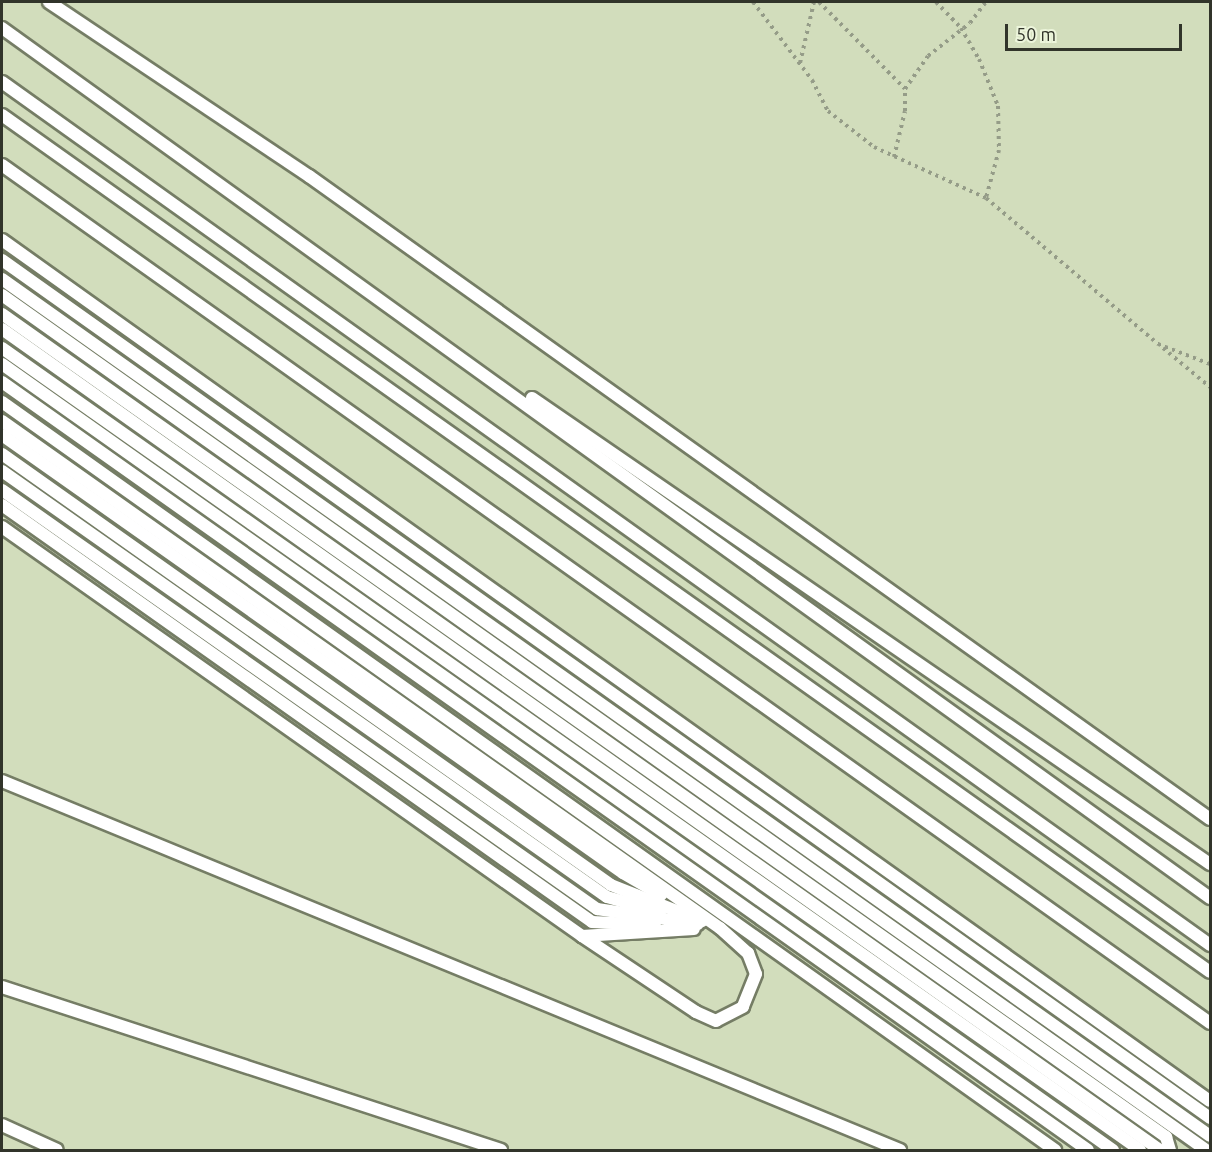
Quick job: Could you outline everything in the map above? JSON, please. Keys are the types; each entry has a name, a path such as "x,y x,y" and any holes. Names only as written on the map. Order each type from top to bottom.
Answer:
{"lane":[{"path":"49,2 309,176 1210,819"},
{"path":"2,28 276,222 1210,898"},
{"path":"2,82 1210,945"},
{"path":"2,114 1210,972"},
{"path":"2,165 1210,1023"},
{"path":"276,222 1210,864"},
{"path":"2,240 1210,1101"},
{"path":"2,260 1210,1118"},
{"path":"2,279 1210,1136"},
{"path":"2,295 1206,1150"},
{"path":"2,314 1166,1137 1170,1150"},
{"path":"2,329 1160,1150"},
{"path":"2,348 1140,1150"},
{"path":"2,364 1113,1150"},
{"path":"2,382 1088,1150"},
{"path":"2,402 1055,1150"},
{"path":"2,421 720,928 748,953 756,974 743,1007 716,1021 696,1012 582,936 2,528"},
{"path":"2,435 623,873 720,928"},
{"path":"2,454 611,885 720,928"},
{"path":"2,471 607,897 720,928"},
{"path":"2,490 597,909 720,928"},
{"path":"2,505 592,922 720,928"},
{"path":"2,782 900,1150"},
{"path":"582,936 720,928"},
{"path":"2,987 501,1150"},
{"path":"2,1125 57,1150"}],"path":[{"path":"753,2 800,63 828,111 874,147 986,198 1210,387"},
{"path":"800,63 814,2"},
{"path":"819,2 905,89"},
{"path":"936,2 961,28 979,59 998,106 999,150 986,198"},
{"path":"894,157 905,111 905,89 928,56 970,23 986,2"},
{"path":"1158,344 1210,364"}],"shaded area":[{"path":"2,2 1210,2 1210,1150 2,1150"}]}
